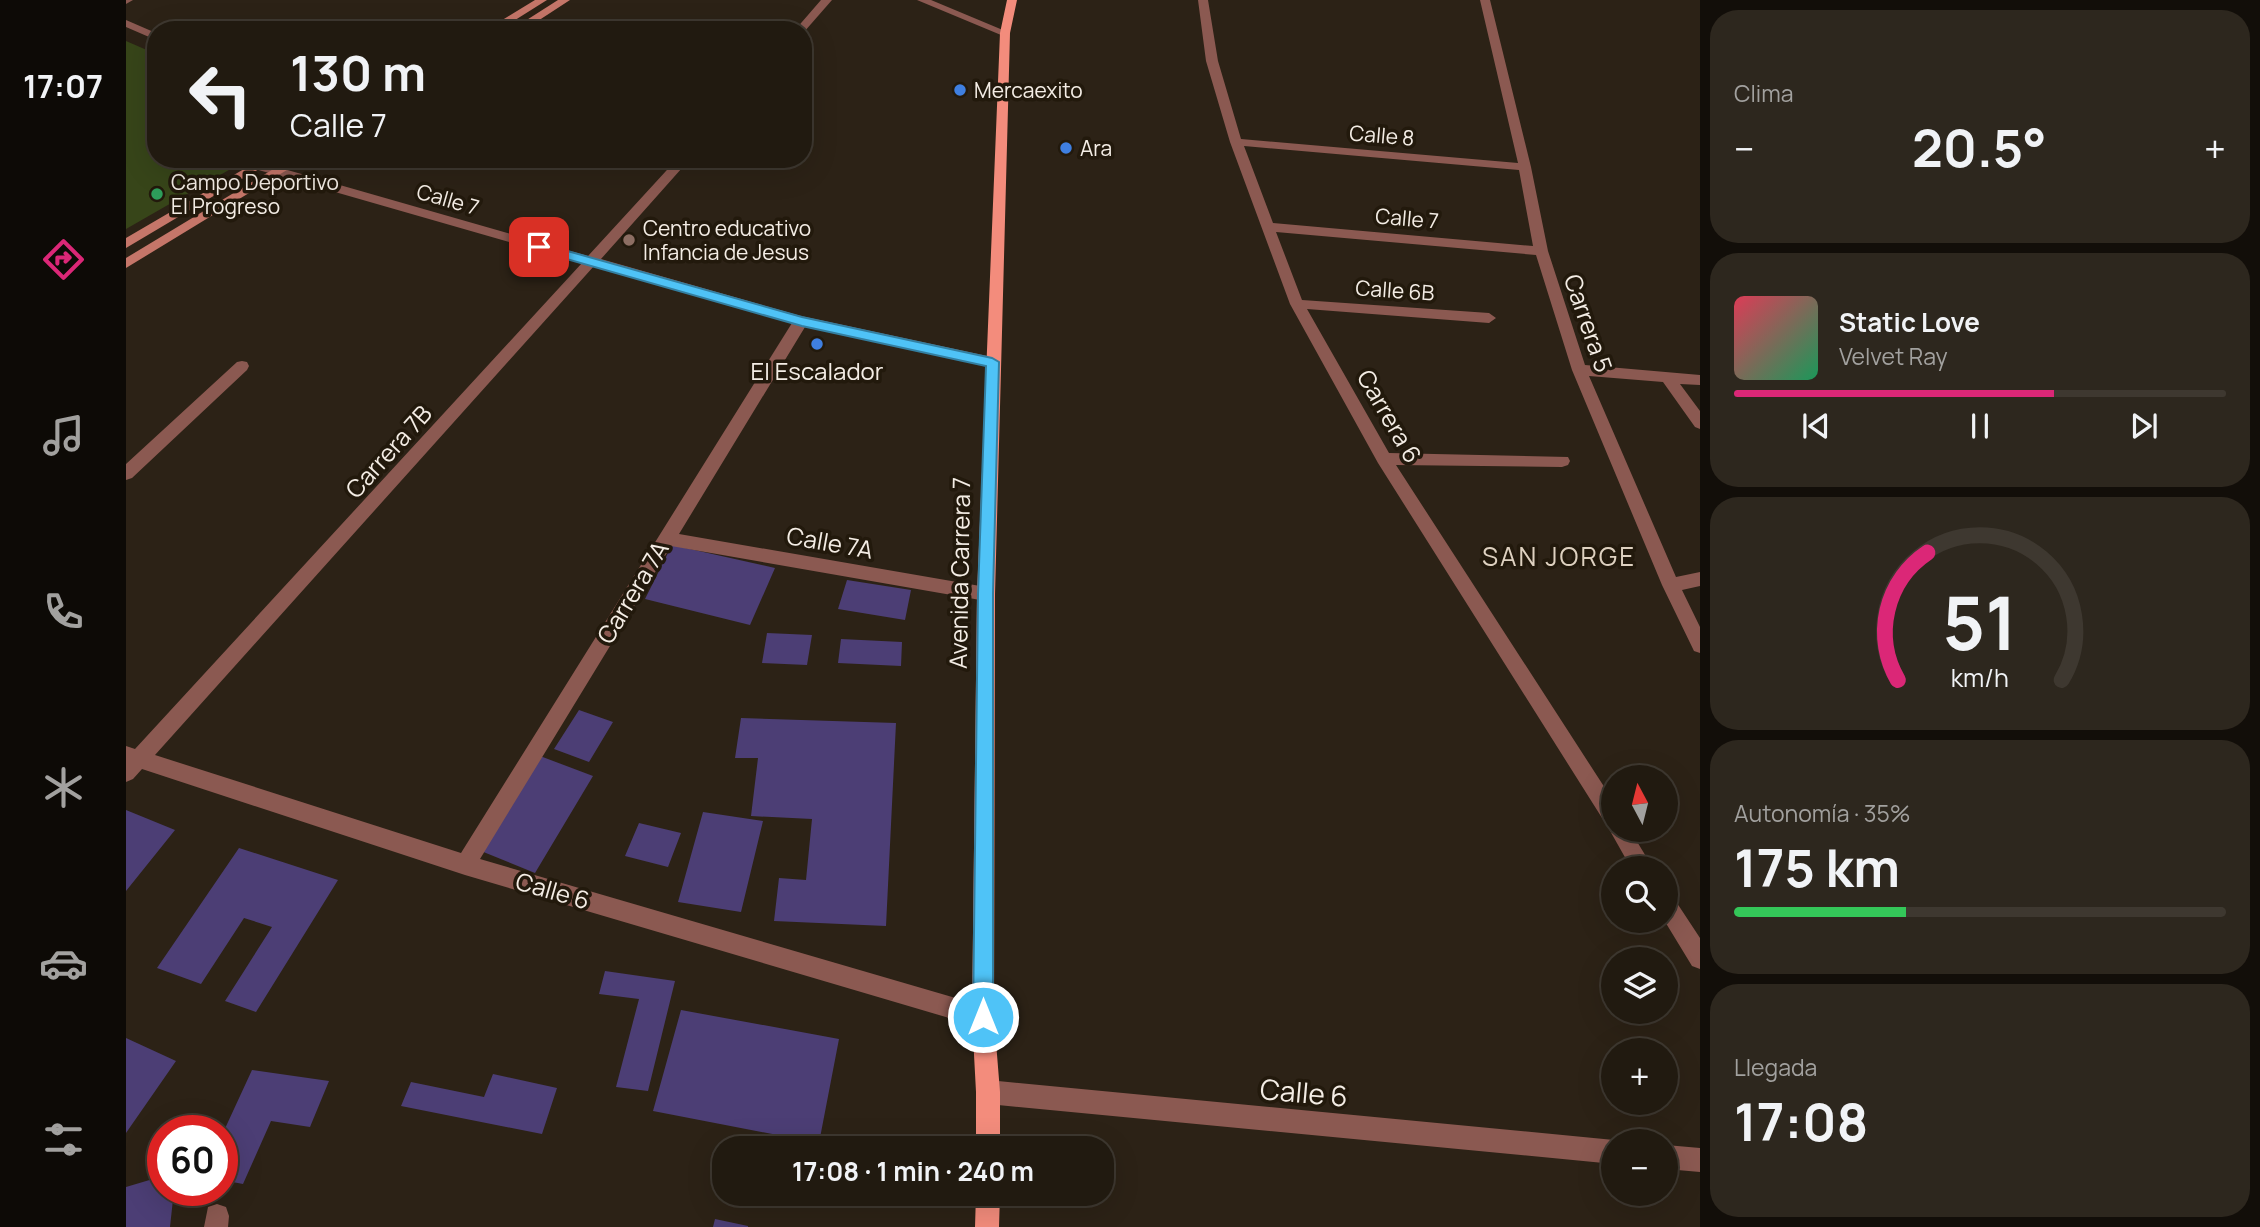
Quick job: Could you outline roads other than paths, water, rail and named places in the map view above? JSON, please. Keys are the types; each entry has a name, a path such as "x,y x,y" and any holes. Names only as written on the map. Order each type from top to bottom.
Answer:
{"main road":[{"name":"Avenida Carrera 7","path":"988,1136 983,1017 986,594 1005,33 1012,0"},
{"path":"988,1206 988,1227"}],"street":[{"path":"506,21 542,0"},
{"path":"531,21 565,0"},
{"path":"808,21 827,0"},
{"path":"922,0 1005,33"},
{"name":"Carrera 6","path":"1203,0 1212,61 1236,142 1297,304 1384,459 1601,801"},
{"name":"Carrera 5","path":"1485,0 1525,167 1541,251 1579,370 1671,585 1700,645"},
{"path":"126,23 147,33"},
{"name":"Calle 8","path":"1236,142 1525,167"},
{"path":"126,244 255,168"},
{"name":"Calle 7","path":"273,168 278,172 802,321 992,362"},
{"path":"126,264 284,168"},
{"name":"Carrera 7B","path":"130,763 676,168"},
{"name":"Calle 7","path":"1269,228 1541,251"},
{"name":"Calle 6B","path":"1297,304 1489,318"},
{"name":"Carrera 7A","path":"466,865 665,538 802,321"},
{"path":"126,474 242,366"},
{"path":"1579,370 1700,380"},
{"path":"1668,378 1700,423"},
{"path":"1384,459 1562,461"},
{"name":"Calle 7A","path":"665,538 986,594"},
{"path":"1671,585 1700,579"},
{"name":"Calle 6","path":"130,763 983,1017"},
{"path":"1678,923 1700,958"},
{"name":"Calle 6","path":"988,1092 1601,1151"},
{"path":"1678,1158 1700,1160"}],"place":[{"name":"Mercaexito","path":"960,90"},
{"name":"Ara","path":"1066,148"},
{"name":"Campo Deportivo El Progreso","path":"157,194"},
{"name":"Centro educativo Infancia de Jesus","path":"629,240"},
{"name":"El Escalador","path":"817,344"}],"district":[{"name":"SAN JORGE","path":"1559,556"}]}
